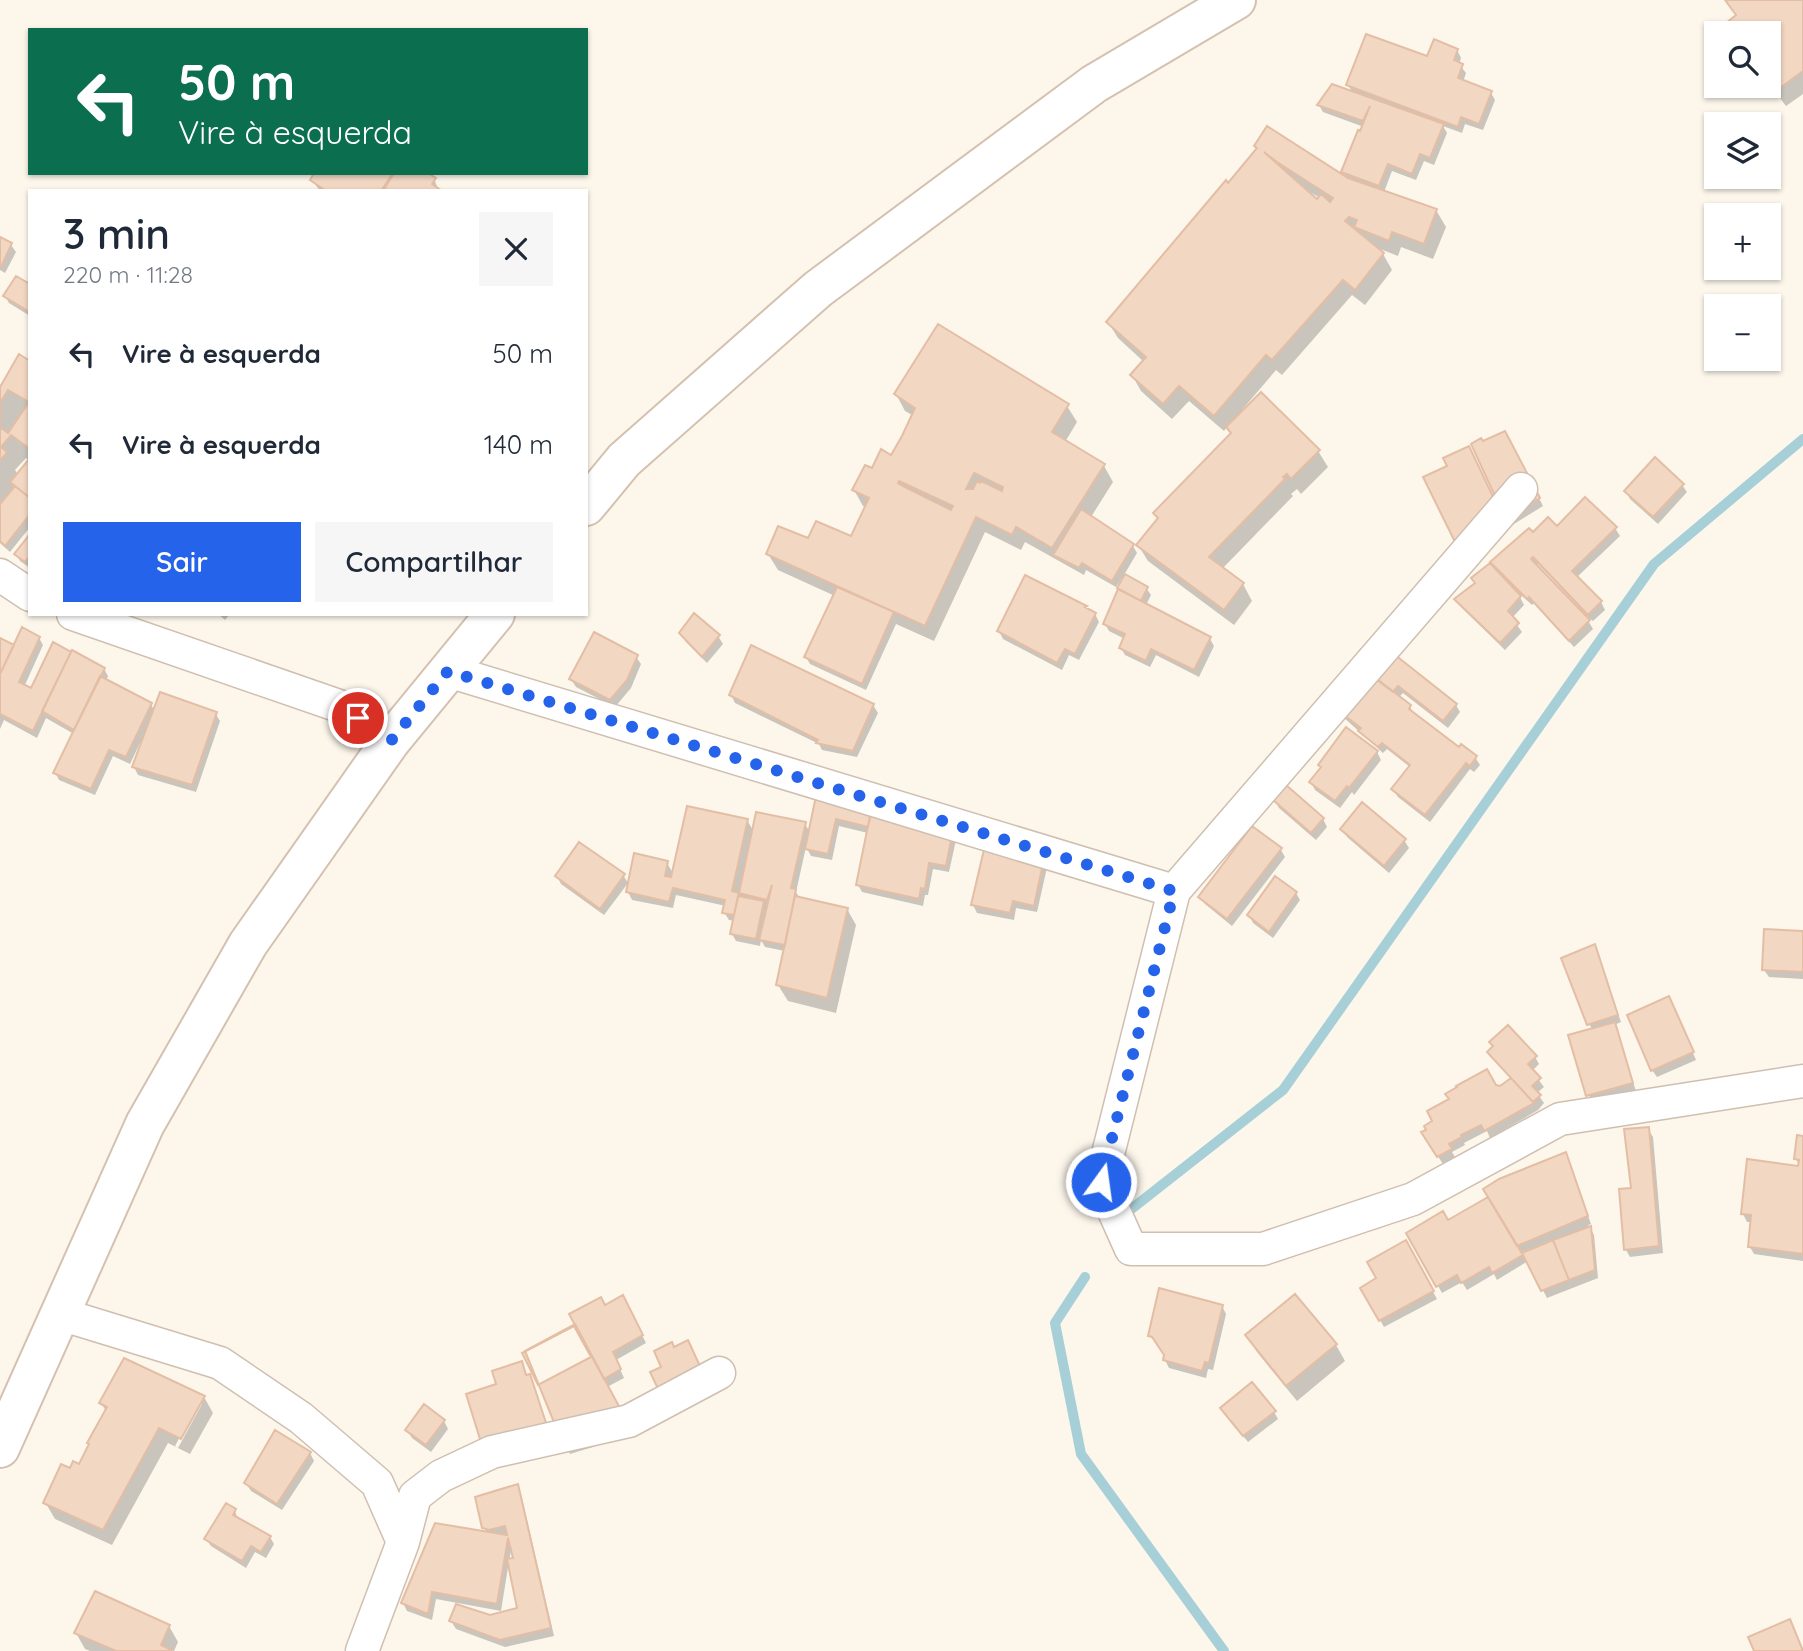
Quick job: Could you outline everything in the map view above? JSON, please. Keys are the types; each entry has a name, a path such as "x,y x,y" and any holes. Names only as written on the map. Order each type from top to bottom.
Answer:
{"main road":[{"path":"588,504 624,460 818,289 1094,84 1236,0"},
{"path":"0,1448 145,1124 248,944 390,742 493,616"}],"street":[{"path":"1521,489 1174,891 1101,1182 1131,1249 1263,1249 1413,1199 1560,1119 1803,1081"},
{"path":"0,575 28,595"},
{"path":"78,616 342,707 390,742"},
{"path":"448,671 1174,891"},
{"path":"60,1314 220,1363 302,1418 377,1483 415,1496"},
{"path":"362,1651 403,1542 415,1496 441,1476 492,1451 629,1421 719,1373"},
{"path":"377,1483 403,1542"}],"building":[{"path":"1725,0 1803,0 1803,71 1781,87 1781,21 1729,21 1736,15"},
{"path":"1366,34 1427,56 1434,39 1458,49 1454,60 1463,64 1458,78 1492,91 1479,124 1461,117 1458,127 1346,85"},
{"path":"1332,84 1444,124 1430,158 1420,154 1412,174 1388,164 1379,186 1341,172 1370,106 1363,121 1317,105"},
{"path":"1267,126 1348,178 1437,209 1424,244 1392,232 1389,241 1354,227 1357,220 1349,217 1345,221 1384,253 1355,290 1343,280 1272,360 1266,355 1214,416 1179,386 1163,404 1130,375 1146,357 1106,322 1226,180 1228,183 1257,148 1254,146","holes":["1264,152 1333,198 1330,202 1321,194 1317,199"]},
{"path":"313,175 392,175 382,189 323,189 310,180"},
{"path":"393,175 431,175 436,178 432,184 439,189 384,189"},
{"path":"0,237 12,243 1,267 0,266"},
{"path":"16,276 28,283 28,311 3,296"},
{"path":"938,324 1069,404 1052,432 1105,464 1052,548 1016,527 1012,535 976,517 925,626 766,554 778,526 808,538 816,521 851,536 869,498 852,490 865,465 872,468 881,449 891,455 915,408 894,394","holes":["974,473 1003,487 1002,491 981,481 977,481 973,489 966,489","899,481 953,506 951,510 903,486"]},
{"path":"19,354 28,360 28,448 11,435 1,447 7,452 0,461 0,387"},
{"path":"8,390 28,401 8,433 0,427 0,403"},
{"path":"1261,392 1320,450 1291,479 1287,474 1283,477 1285,479 1209,557 1244,583 1224,610 1136,545 1158,518 1153,513 1231,433 1226,427"},
{"path":"1505,431 1540,498 1458,548 1423,477 1447,466 1443,458 1469,446 1494,499 1496,498 1471,444"},
{"path":"1655,457 1684,484 1653,517 1624,491"},
{"path":"28,460 28,496 10,482"},
{"path":"15,486 28,496 28,517 5,546 0,541 0,504"},
{"path":"1585,497 1617,527 1572,571 1602,601 1588,615 1533,557 1531,559 1590,620 1569,641 1529,597 1527,599 1490,562 1529,528 1533,532 1548,517 1557,526"},
{"path":"1081,509 1134,544 1112,581 1082,563 1079,568 1053,555"},
{"path":"28,536 28,558 25,562 14,554"},
{"path":"1490,563 1521,596 1508,611 1519,623 1500,643 1454,599 1475,583 1471,578"},
{"path":"1125,574 1148,587 1141,601 1117,588"},
{"path":"1025,575 1096,613 1075,654 1065,649 1057,663 997,631"},
{"path":"837,587 894,612 862,684 804,657"},
{"path":"1118,589 1211,637 1194,670 1151,649 1146,661 1119,648 1125,634 1103,624"},
{"path":"694,613 720,635 702,657 679,633"},
{"path":"22,627 40,637 19,682 31,688 53,642 71,652 33,731 0,714 0,674"},
{"path":"594,632 638,655 627,680 610,700 569,679"},
{"path":"0,638 14,645 0,674"},
{"path":"751,645 874,704 853,751 816,743 818,740 729,695"},
{"path":"1385,647 1457,704 1443,721 1398,686 1393,692 1365,671"},
{"path":"72,650 105,668 74,730 42,711"},
{"path":"1365,670 1411,705 1409,709 1459,747 1461,744 1477,756 1470,766 1466,763 1425,815 1391,789 1410,765 1382,743 1378,747 1358,731 1361,728 1335,708"},
{"path":"100,676 152,703 126,757 109,750 91,789 53,773"},
{"path":"160,692 217,712 192,785 132,767"},
{"path":"1346,727 1378,751 1349,788 1347,786 1335,801 1309,782"},
{"path":"1286,785 1324,818 1311,833 1273,800"},
{"path":"817,791 873,803 868,827 836,819 828,854 805,849"},
{"path":"1362,802 1406,839 1384,866 1340,829"},
{"path":"687,806 748,819 732,891 739,893 734,915 722,913 725,900 673,888 669,902 626,892 634,853 668,861 665,876 671,877"},
{"path":"871,811 953,830 946,866 929,863 925,889 921,888 919,899 856,885"},
{"path":"756,812 806,822 791,888 796,889 785,945 759,940 772,885 767,900 739,893"},
{"path":"1252,826 1282,848 1227,919 1198,897"},
{"path":"986,841 1045,854 1034,906 1013,901 1010,913 971,905"},
{"path":"579,842 625,874 600,909 555,876"},
{"path":"1275,876 1297,892 1269,932 1247,915"},
{"path":"738,896 764,901 756,939 730,934"},
{"path":"795,896 848,908 827,998 776,985"},
{"path":"1764,929 1803,931 1803,972 1762,970"},
{"path":"1595,944 1618,1015 1587,1025 1561,958"},
{"path":"1669,996 1694,1052 1651,1071 1627,1015"},
{"path":"1615,1022 1633,1083 1586,1096 1568,1035"},
{"path":"1508,1025 1537,1056 1528,1064 1541,1078 1532,1086 1541,1095 1533,1102 1487,1052 1493,1046 1489,1042"},
{"path":"1487,1069 1496,1085 1500,1086 1511,1078 1534,1103 1484,1131 1481,1125 1461,1135 1462,1137 1449,1144 1452,1149 1437,1157 1421,1132 1426,1130 1424,1126 1432,1121 1427,1111 1449,1099 1445,1094 1456,1086"},
{"path":"1649,1127 1659,1246 1624,1250 1619,1189 1631,1188 1624,1129"},
{"path":"1797,1135 1803,1136 1803,1254 1748,1247 1751,1215 1741,1214 1747,1159 1798,1166 1799,1160 1794,1159"},
{"path":"1566,1152 1588,1216 1517,1246 1483,1189 1499,1179"},
{"path":"1488,1197 1523,1255 1492,1273 1489,1267 1461,1283 1457,1275 1436,1287 1406,1233 1443,1211 1448,1220"},
{"path":"1591,1226 1595,1270 1569,1280 1553,1240"},
{"path":"1406,1240 1434,1291 1379,1321 1360,1288 1376,1278 1367,1262"},
{"path":"1553,1240 1569,1280 1541,1291 1522,1253"},
{"path":"1159,1288 1223,1305 1209,1363 1205,1362 1202,1371 1163,1360 1164,1355 1152,1337 1148,1336"},
{"path":"1295,1294 1337,1344 1286,1386 1245,1335"},
{"path":"623,1295 643,1335 613,1352 621,1369 604,1379 569,1314 601,1297 605,1305"},
{"path":"575,1324 630,1427 564,1447 525,1351"},
{"path":"574,1326 591,1357 538,1385 522,1353"},
{"path":"688,1340 704,1375 661,1395 650,1372 661,1367 654,1351 672,1342 674,1347"},
{"path":"124,1358 205,1396 181,1439 159,1428 103,1530 43,1503 61,1464 70,1468 73,1461 79,1464 107,1407 99,1403"},
{"path":"522,1361 526,1375 530,1374 549,1432 484,1452 466,1394 496,1384 492,1371"},
{"path":"1252,1382 1276,1411 1243,1436 1220,1408"},
{"path":"424,1404 445,1420 426,1445 405,1430"},
{"path":"275,1430 311,1452 277,1504 244,1483"},
{"path":"518,1484 551,1628 500,1640 449,1621 456,1604 490,1615 517,1608 507,1559 513,1558 508,1538 497,1604 432,1592 428,1614 401,1603 435,1523 507,1535 505,1526 489,1530 482,1528 475,1497"},
{"path":"226,1503 236,1509 233,1515 271,1536 261,1552 251,1546 242,1561 204,1539"},
{"path":"95,1591 170,1625 161,1645 173,1651 116,1651 74,1633"},
{"path":"1790,1619 1803,1651 1754,1651 1748,1637"}],"waterway":[{"path":"1125,1214 1283,1090 1654,564 1803,439"},
{"path":"1085,1277 1055,1323 1081,1454 1224,1651"}],"route":[{"path":"358,718 390,742 448,671 1174,891 1101,1182"}]}
